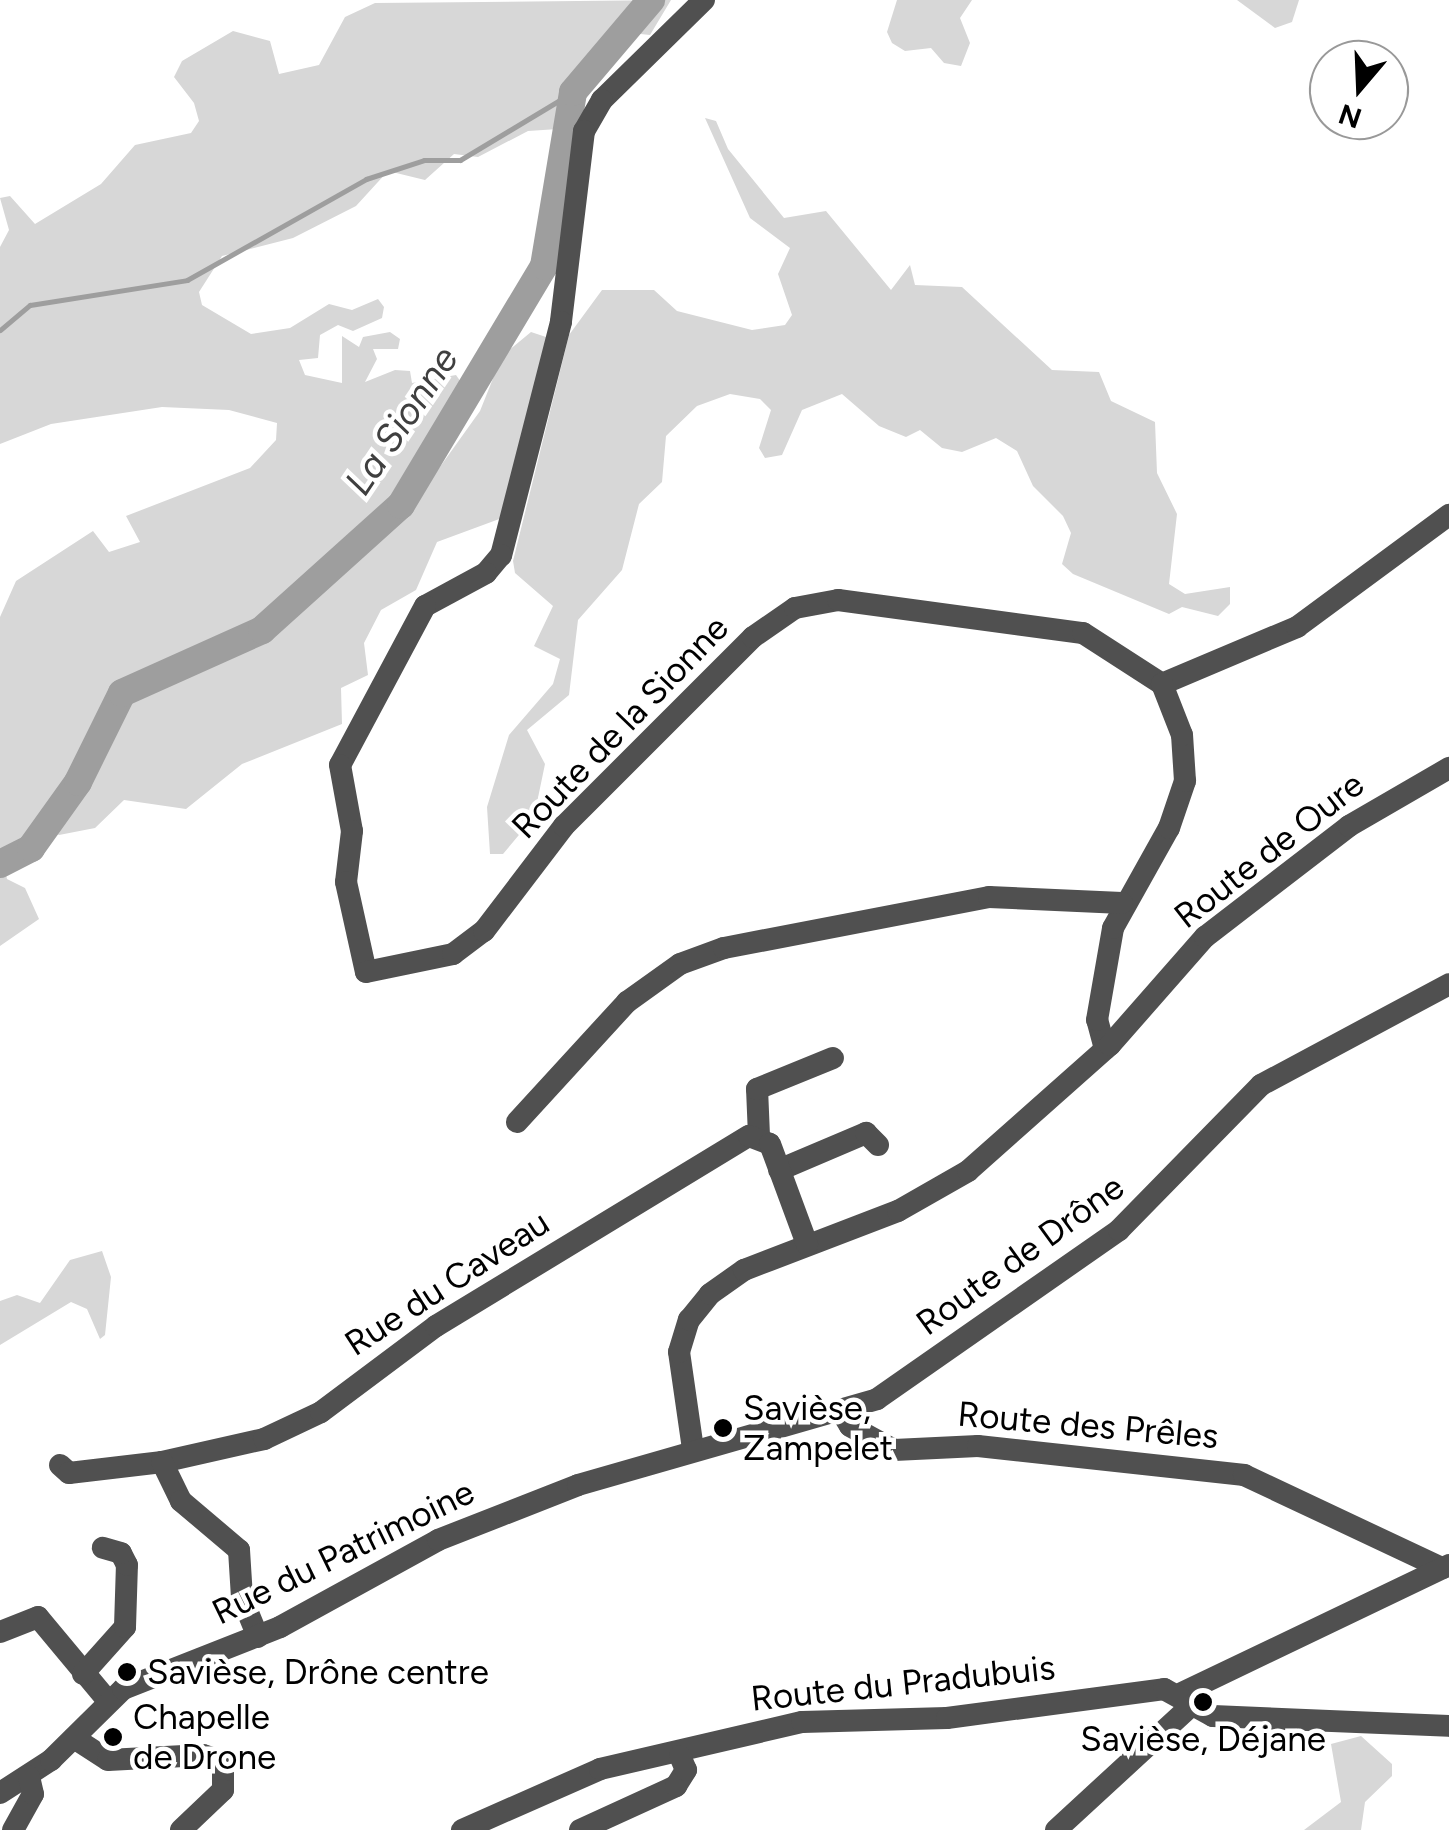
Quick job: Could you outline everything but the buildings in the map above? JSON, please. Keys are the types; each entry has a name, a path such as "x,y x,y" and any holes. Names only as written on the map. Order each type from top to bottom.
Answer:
{"street":[{"name":"Route de la Sionne","path":"704,0 602,100 584,131 562,322 501,555 486,573 425,606 340,766 352,831 346,882 360,919 361,967 376,972 442,958 484,932 564,826 753,637 795,608 838,600 1084,633 1162,684"},
{"path":"1106,1049 1096,1036 1101,980 1122,903 1182,798 1183,742 1162,684 1297,627 1449,514"},
{"name":"Route de Oure","path":"693,1449 679,1352 689,1320 734,1276 891,1214 959,1176 1106,1049 1205,938 1349,826 1449,768"},
{"path":"517,1122 627,1002 680,964 724,948 989,897 1122,903"},
{"name":"Route de Drône","path":"693,1449 841,1411 914,1376 1119,1230 1261,1085 1449,984"},
{"path":"807,1244 779,1170 759,1136 758,1089 833,1058"},
{"path":"779,1170 866,1132 878,1145"},
{"name":"Rue du Caveau","path":"60,1465 69,1473 162,1462 264,1438 322,1412 436,1326 759,1136"},
{"name":"Route des Prêles","path":"841,1411 850,1426 894,1450 978,1446 1244,1475 1445,1566"},
{"name":"Rue du Patrimoine","path":"0,1793 29,1776 74,1738 108,1702 152,1673 258,1638 438,1540 693,1449"},
{"path":"162,1462 177,1496 239,1550 242,1598 258,1638"},
{"path":"83,1674 125,1627 126,1565 121,1552 103,1548"},
{"path":"1056,1830 1187,1699 1445,1566"},
{"path":"0,1632 38,1616 108,1702"},
{"name":"Route du Pradubuis","path":"462,1830 588,1773 680,1756 802,1722 948,1718 1158,1689 1187,1699"},
{"path":"1187,1699 1213,1716 1449,1726"},
{"path":"74,1738 102,1759 203,1755 223,1762 223,1790 181,1830"},
{"path":"580,1830 676,1786 686,1770 680,1756"},
{"path":"13,1830 34,1794 29,1776"}],"shaded area":[{"path":"671,0 650,35 631,33 578,69 558,129 528,131 478,157 454,154 425,180 388,171 356,206 293,238 222,256 199,292 202,305 251,334 290,328 329,304 352,310 378,299 384,307 382,318 353,331 338,325 320,335 318,358 299,360 305,375 342,383 342,336 359,347 363,337 390,332 400,339 398,349 373,349 377,359 365,382 395,370 410,371 412,383 456,375 463,385 459,401 403,491 412,506 480,411 502,356 531,332 549,338 502,518 437,542 416,590 381,610 364,643 368,675 341,688 342,724 242,764 186,809 124,800 95,828 59,835 43,827 39,837 13,845 2,857 7,879 25,888 39,919 0,946 0,617 16,581 93,531 109,552 140,542 126,516 250,468 276,440 277,423 229,410 162,407 51,424 0,444 0,247 9,230 0,198 10,196 35,224 101,184 135,145 191,133 199,121 194,103 174,77 182,61 233,31 270,41 279,74 319,65 345,17 375,3"},
{"path":"897,0 972,0 960,18 970,43 961,66 944,63 931,48 905,51 892,43 887,32"},
{"path":"1237,0 1299,0 1292,22 1275,28"},
{"path":"705,118 716,121 728,149 784,218 826,211 891,290 910,265 915,285 962,287 1052,370 1099,372 1111,401 1155,422 1157,473 1177,514 1169,584 1185,594 1230,587 1230,604 1218,616 1182,607 1169,614 1073,574 1062,564 1071,533 1063,516 1033,486 1017,451 996,438 962,452 942,448 920,430 906,437 879,426 842,394 802,410 782,455 765,458 759,448 771,410 760,399 730,394 697,406 666,436 662,482 639,504 622,570 578,620 569,695 527,730 545,764 534,817 503,854 490,854 487,807 509,735 553,684 560,659 534,646 553,606 515,573 513,561 569,335 602,290 654,290 677,311 752,330 785,325 792,315 778,274 790,248 750,218"},
{"path":"102,1251 111,1277 105,1335 100,1339 87,1309 71,1302 0,1345 0,1301 17,1295 40,1303 70,1260"},
{"path":"1361,1736 1392,1764 1392,1776 1365,1802 1361,1830 1304,1830 1341,1802 1331,1744"}],"waterway":[{"name":"La Sionne","path":"0,864 31,848 78,782 122,693 262,630 401,505 544,266 573,92 651,0"},
{"path":"0,330 30,305 187,280 366,179 424,160 460,160 573,92"}],"place":[{"name":"Savièse, Zampelet","path":"723,1428"},
{"name":"Savièse, Drône centre","path":"127,1672"},
{"name":"Savièse, Déjane","path":"1203,1702"},
{"name":"Chapelle de Drone","path":"113,1737"}]}
